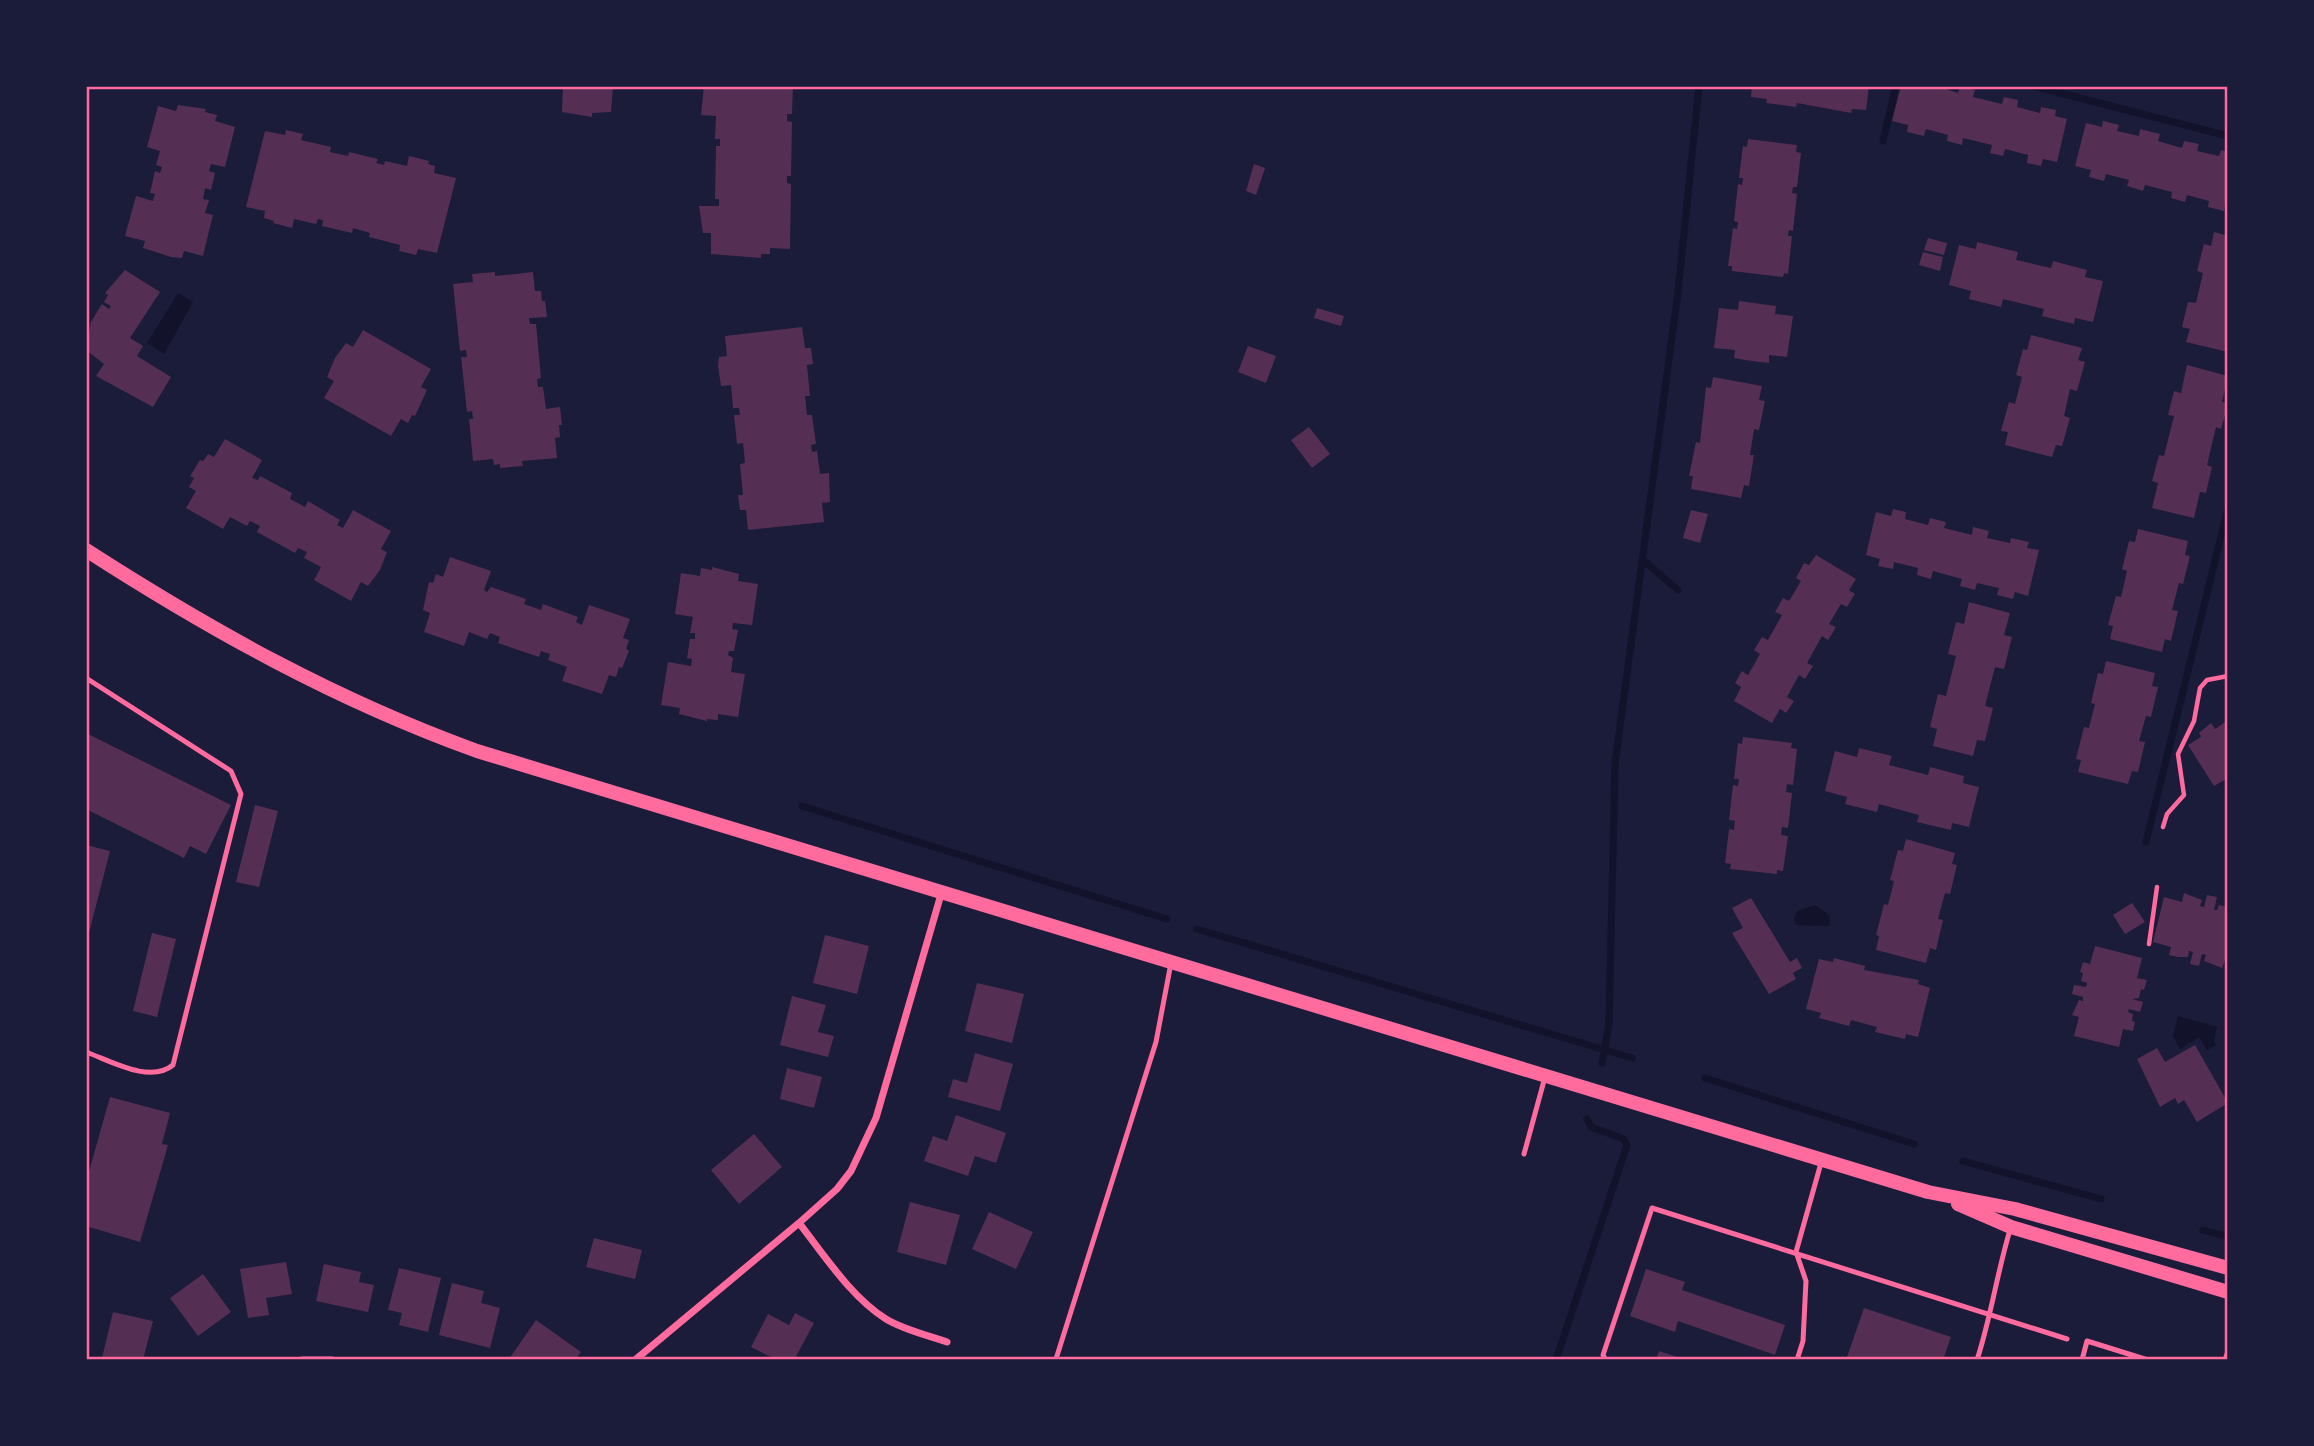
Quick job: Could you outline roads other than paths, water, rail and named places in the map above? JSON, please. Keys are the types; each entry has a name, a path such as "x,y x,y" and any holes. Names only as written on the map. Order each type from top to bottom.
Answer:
{"main road":[{"path":"86,550 282,667 437,737 522,766 942,891 1928,1192 2015,1209 2228,1268"},
{"path":"1928,1192 2011,1227 2228,1292"}],"street":[{"path":"635,1360 837,1189 865,1148 942,891"},
{"path":"799,1223 871,1308 903,1327 947,1342"},
{"path":"302,1360 332,1360"}],"lane":[{"path":"86,678 231,771 241,794 173,1065 167,1070 151,1074 86,1052"},
{"path":"1056,1359 1156,1042 1171,961"},
{"path":"1524,1154 1546,1075"},
{"path":"1797,1360 1802,1341 1806,1281 1796,1252 1822,1160"},
{"path":"1606,1360 1603,1355 1652,1208 2067,1339"},
{"path":"1978,1360 1991,1317 1999,1266 2011,1227"},
{"path":"2082,1360 2087,1341 2148,1360"},
{"path":"2225,1360 2228,1351"}],"waterway":[{"path":"1602,1063 1609,1024 1615,764 1678,292 1699,86"},
{"path":"1883,141 1896,86"},
{"path":"2033,86 2228,136"},
{"path":"2146,842 2228,508"},
{"path":"1643,560 1678,590"},
{"path":"802,806 1167,919"},
{"path":"1197,929 1632,1058"},
{"path":"1705,1078 1914,1144"},
{"path":"1556,1360 1627,1145 1624,1139 1591,1127 1587,1119"},
{"path":"1963,1161 2101,1199"},
{"path":"2203,1230 2228,1237"}]}
